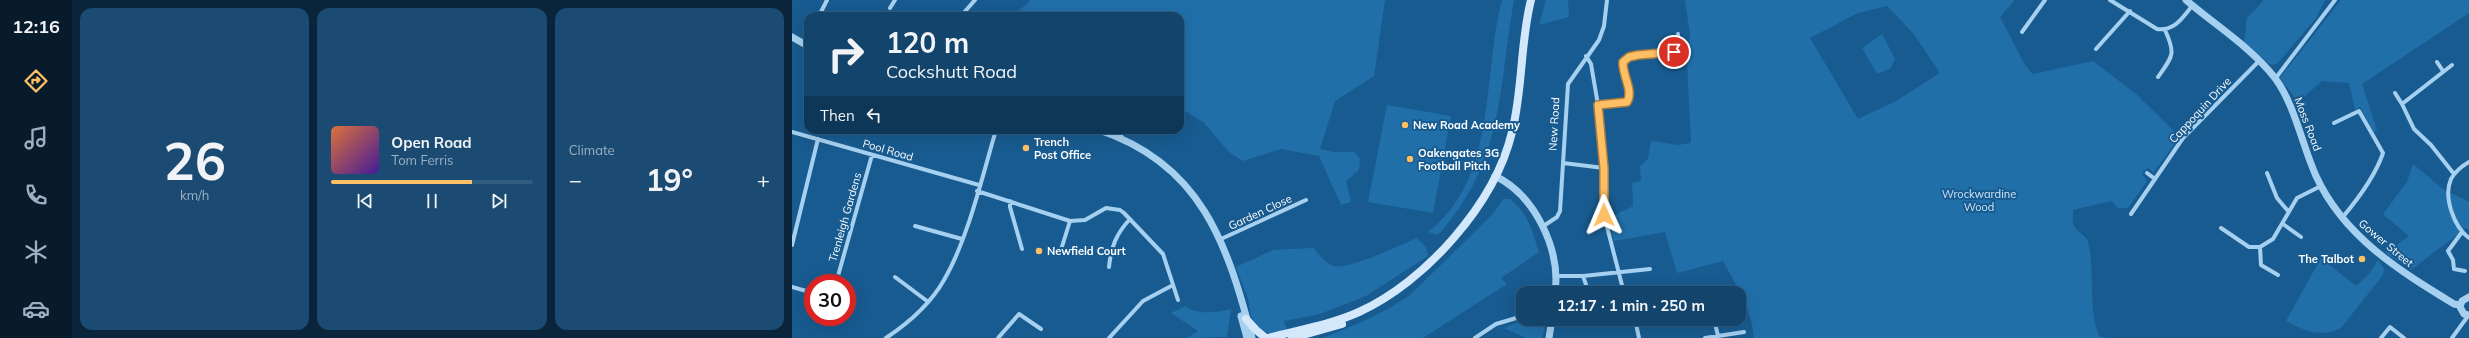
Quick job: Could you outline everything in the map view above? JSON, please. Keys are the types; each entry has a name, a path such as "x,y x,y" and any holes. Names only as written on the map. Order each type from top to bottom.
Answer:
{"main road":[{"path":"1246,319 1256,330 1267,338 1348,317 1374,304 1395,290 1441,251 1461,228 1497,177 1516,118 1531,0"},
{"path":"1292,338 1329,328 1362,316 1386,303 1412,284 1436,263 1463,233 1497,177 1516,140 1536,0"}],"street":[{"path":"821,12 827,0"},
{"path":"890,8 895,0"},
{"path":"965,12 976,0"},
{"name":"New Road","path":"1542,227 1557,217 1560,211 1568,84 1600,37 1607,0"},
{"path":"2022,32 2045,0"},
{"path":"2110,0 2157,29 2165,30 2174,27 2192,6"},
{"name":"Moss Road","path":"2186,0 2259,61 2275,78 2288,102 2298,132 2321,186 2342,218"},
{"path":"2275,78 2335,0"},
{"path":"2096,48 2130,11"},
{"path":"2158,77 2172,57 2173,47 2165,30"},
{"path":"1598,105 1627,102 1630,98 1622,71 1623,62 1629,57 1638,55 1674,52 1678,48 1678,34"},
{"path":"792,37 804,42"},
{"path":"1586,56 1591,64 1598,105 1604,168 1604,215 1622,286"},
{"name":"Cappoquin Drive","path":"2131,214 2183,138 2259,61"},
{"path":"2437,62 2443,71"},
{"path":"2402,104 2452,65"},
{"path":"2395,93 2414,129 2431,145 2454,174"},
{"path":"2334,124 2359,112 2383,153 2356,201 2342,218"},
{"name":"Pool Road","path":"792,132 979,185"},
{"path":"886,338 904,327 943,282 962,239 995,134"},
{"path":"1111,134 1120,137 1169,169 1191,191 1203,207 1221,240 1252,338"},
{"path":"792,246 818,139"},
{"name":"Trenleigh Gardens","path":"839,274 872,155"},
{"path":"1563,162 1604,168"},
{"path":"2469,162 2454,174 2449,186 2449,196 2455,219 2462,232 2469,238"},
{"path":"2147,173 2155,179"},
{"path":"2267,173 2277,198 2288,211"},
{"path":"1497,177 1520,194 1542,227 1548,240 1556,276 1555,286"},
{"path":"2221,228 2249,247 2260,247 2273,238 2283,224 2288,211 2297,198 2321,186"},
{"path":"977,191 1070,221 1085,220 1106,208 1120,210 1163,254 1178,300"},
{"name":"Garden Close","path":"1221,240 1306,200"},
{"path":"1010,202 1010,208 1022,249"},
{"name":"Gower Street","path":"2342,218 2354,233 2396,268 2454,304 2460,304"},
{"path":"1109,267 1116,236 1130,219"},
{"path":"1060,253 1070,221"},
{"path":"2283,224 2302,237"},
{"path":"915,226 962,239"},
{"path":"2462,232 2448,251 2453,260 2454,269 2465,271"},
{"path":"2260,247 2261,265 2278,276"},
{"path":"1556,276 1583,276 1650,269"},
{"path":"1232,273 1231,278 1247,338"},
{"path":"1583,276 1587,286"},
{"path":"895,277 927,301"},
{"path":"1108,338 1143,301 1154,293 1173,285"},
{"path":"792,286 804,290"},
{"path":"2452,338 2468,316 2461,311 2460,304 2464,298 2469,297"},
{"path":"998,338 1019,314 1042,330"},
{"path":"1475,338 1496,324 1516,317"},
{"path":"1549,338 1551,326"},
{"path":"1637,326 1640,338"},
{"path":"1716,326 1718,336"},
{"path":"2381,338 2390,327 2404,338"},
{"path":"1705,338 1744,332"}],"green space":[{"path":"1031,0 1385,0 1374,76 1335,101 1320,149 1334,152 1354,152 1360,159 1359,170 1346,181 1351,202 1341,205 1319,156 1281,149 1243,161 1230,153 1203,122 1184,110 1184,12 1018,12"},
{"path":"1502,0 1514,0 1495,124 1487,153 1475,180 1460,208 1438,235 1428,232 1450,210 1466,184 1477,155 1484,124 1496,30"},
{"path":"1546,0 1568,0 1569,17 1539,25"},
{"name":"Wrockwardine Wood","path":"1685,0 2015,0 2000,17 2025,65 2033,74 2093,61 2136,94 2180,137 2153,173 2148,167 2142,174 2147,181 2128,208 2118,208 2111,201 2073,210 2074,226 2088,242 2095,324 2099,336 2106,338 1754,338 1753,328 1746,306 1746,286 1736,286 1723,261 1677,273 1665,232 1614,241 1609,218 1633,206 1632,183 1641,181 1640,166 1648,159 1651,141 1678,145 1691,143 1687,61 1690,35","holes":["1887,6 1913,33 1940,73 1896,101 1858,119 1810,38 1858,13"]},
{"path":"2264,0 2325,0 2316,18 2277,64 2271,65 2244,43 2247,18"},
{"path":"2341,0 2469,0 2469,13 2362,84 2377,130 2374,132 2360,107 2355,110 2349,83 2322,81 2298,102 2280,78"},
{"path":"1882,34 1895,59 1891,68 1877,74 1862,48"},
{"name":"Oakengates 3G Football Pitch","path":"1387,105 1451,116 1433,213 1368,202"},
{"path":"2413,164 2443,189 2469,202 2469,230 2466,228 2411,270 2385,253 2409,236 2383,214 2407,182"},
{"path":"1503,199 1510,199 1521,210 1529,223 1539,252 1501,278 1507,284 1423,338 1322,338 1378,314 1410,295 1493,214"},
{"path":"1417,238 1426,247 1428,256 1366,296 1320,314 1284,321 1287,330 1270,333 1259,329 1251,316 1248,298 1236,267 1273,250 1313,248 1328,263 1334,266 1341,266 1362,261"},
{"path":"2321,258 2356,286 2369,274 2378,260 2384,269 2383,275 2341,328 2327,333 2306,330 2286,321"},
{"path":"1185,306 1201,312 1231,309 1227,337 1187,338 1198,331 1171,313"},
{"path":"1516,323 1516,326 1536,326 1545,328 1542,338 1526,338 1504,328"}],"place":[{"name":"New Road Academy","path":"1405,125"},
{"name":"Trench Post Office","path":"1026,148"},
{"name":"Oakengates 3G Football Pitch","path":"1410,159"},
{"name":"Newfield Court","path":"1039,251"},
{"name":"The Talbot","path":"2362,259"}],"route":[{"path":"1604,215 1604,168 1598,105 1627,102 1630,98 1622,71 1623,62 1629,57 1638,55 1669,54 1674,52"}]}
